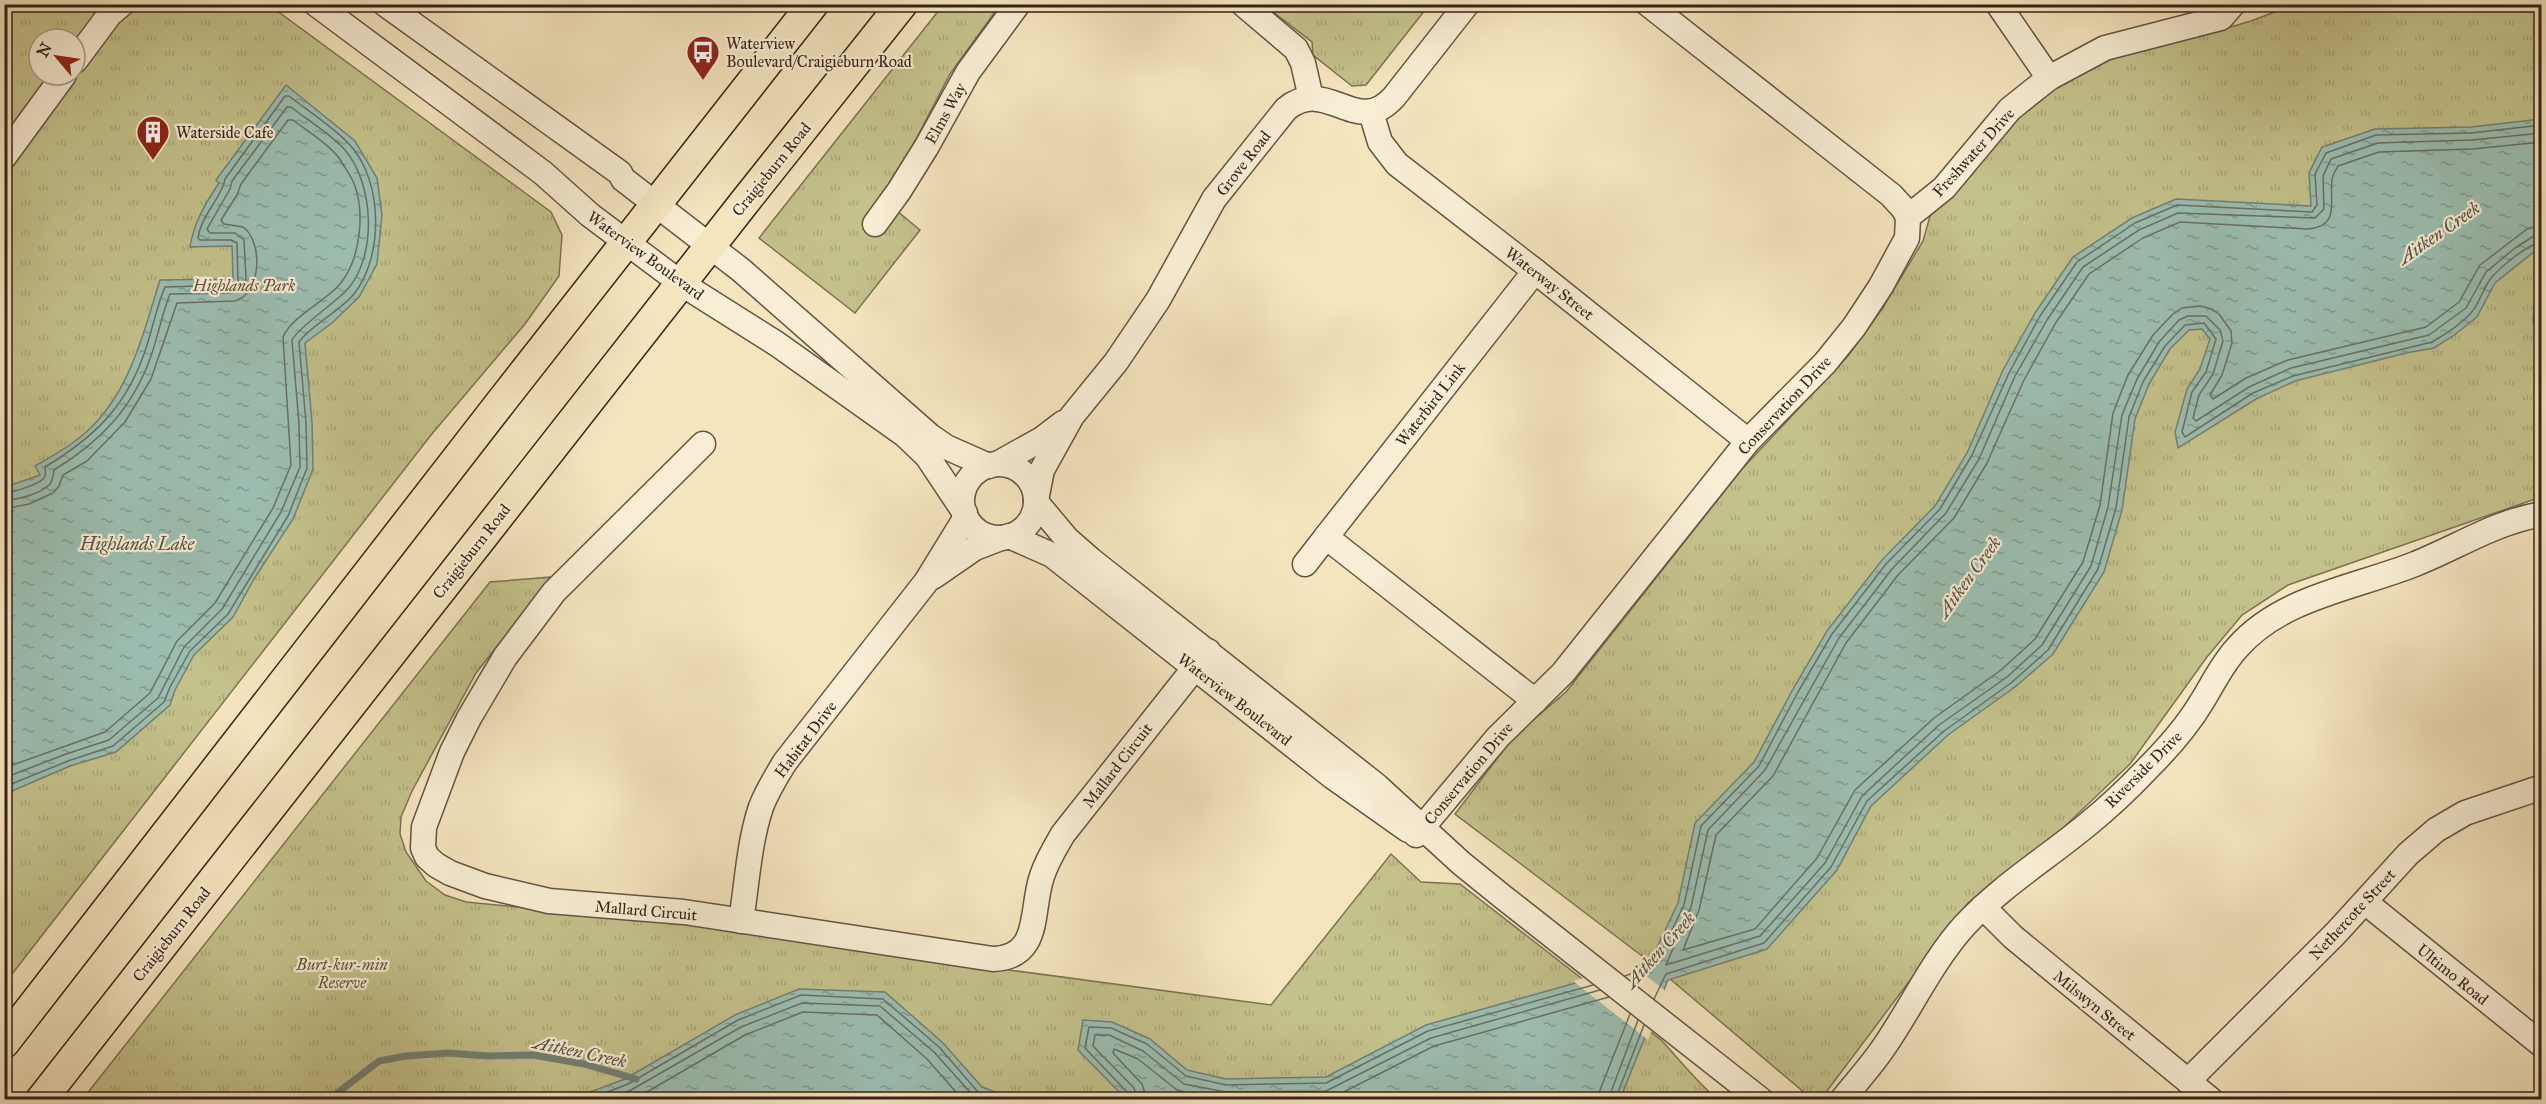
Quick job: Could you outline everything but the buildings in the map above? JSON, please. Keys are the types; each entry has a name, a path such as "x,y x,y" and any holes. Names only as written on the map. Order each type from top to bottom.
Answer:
{"main road":[{"path":"4,1043 813,4"},
{"name":"Craigieburn Road","path":"41,1100 902,4"}],"street":[{"name":"Waterview Boulevard","path":"316,4 543,173 590,215 682,284 777,344 905,435 927,456 965,515"},
{"path":"385,4 620,173 623,179 741,270 930,436 946,447 993,465 1009,465 1020,470 1029,478 1034,489 1036,501 1034,514 1028,524 1005,537 980,533 965,515 964,490 970,479 978,471 993,465"},
{"name":"Elms Way","path":"875,224 927,146 968,72 1018,4"},
{"path":"1242,4 1296,49 1303,63 1311,98 1331,101 1356,112 1381,110 1394,98 1467,4"},
{"path":"1648,4 1891,195 1908,217"},
{"path":"1998,4 2049,78"},
{"name":"Freshwater Drive","path":"1908,217 1944,188 1999,120 2049,78 2071,64 2105,48 2220,18 2234,4"},
{"path":"87,45 115,8"},
{"path":"4,157 55,87"},
{"name":"Grove Road","path":"1036,501 1042,470 1072,416 1116,362 1147,315 1214,199 1286,109 1301,99 1311,98"},
{"name":"Waterway Street","path":"1371,112 1380,142 1397,164 1748,441"},
{"name":"Conservation Drive","path":"1420,831 1497,736 1563,673 1748,441 1825,363 1854,327 1905,244 1909,229 1908,217"},
{"name":"Waterbird Link","path":"1305,564 1535,271"},
{"name":"Grove Road","path":"993,465 1042,439 1072,416"},
{"name":"Mallard Circuit","path":"703,444 573,572 547,601 505,657 452,752 424,827 422,837 427,857 436,866 485,886 549,901 684,912 993,959 1009,958 1017,954 1026,944 1031,931 1042,876 1063,834 1202,659"},
{"name":"Waterview Boulevard","path":"1036,501 1075,546 1358,796 1420,831 1761,1100"},
{"name":"Habitat Drive","path":"741,921 755,832 761,807 772,784 785,762 926,582 965,515"},
{"name":"Riverside Drive","path":"1842,1100 1885,1047 1943,950 2011,881 2088,824 2147,770 2181,734 2221,668 2237,647 2255,630 2280,614 2311,600 2414,564 2476,534 2509,521 2541,517"},
{"name":"Waterview Boulevard","path":"1005,537 1052,555 1202,659"},
{"name":"Habitat Drive","path":"926,582 975,548 1005,537"},
{"path":"1326,537 1535,701"},
{"name":"Nethercote Street","path":"2188,1081 2365,902 2408,854 2436,830 2465,813 2541,787"},
{"name":"Ultimo Road","path":"2365,902 2541,1046"},
{"name":"Milswyn Street","path":"1983,907 2013,937 2211,1100"}],"green space":[{"path":"1429,4 1366,85 1352,86 1313,55 1312,42 1264,5"},
{"name":"Highlands Park","path":"5,5 269,5 551,212 562,235 559,276 525,324 431,435 5,983"},
{"path":"943,5 1000,5 950,74 913,145 891,180 896,210 920,230 855,313 759,238"},
{"path":"2293,5 2541,5 2541,497 2288,585 2242,615 2207,657 2130,764 2062,829 1968,903 1821,1099 1812,1099 1650,962 1455,814 1515,735 1566,692 1742,469 1848,356 1882,309 1923,241 1930,216 2005,129 2048,90 2108,58 2200,36 2251,21"},
{"name":"Burt-kur-min Reserve","path":"552,577 476,673 412,791 401,817 400,834 406,852 426,881 445,895 466,902 741,929 987,967 1271,1005 1391,854 1421,882 1460,884 1661,1040 1717,1099 82,1100 490,582"}],"water":[{"name":"Highlands Lake","path":"286,85 355,141 377,178 382,215 377,264 359,297 332,323 305,343 312,422 313,469 293,519 254,579 233,617 194,655 175,690 170,705 116,752 70,766 5,794 5,487 40,475 35,466 71,444 90,429 106,411 129,370 160,280 233,279 232,246 190,247 194,229 219,183 216,180"},
{"path":"2541,119 2541,246 2495,283 2477,317 2434,348 2295,381 2256,399 2178,448 2175,432 2187,389 2200,369 2210,339 2202,329 2189,330 2170,349 2149,384 2135,419 2122,510 2104,572 2053,654 2015,687 1948,735 1871,806 1837,870 1767,949 1668,980 1620,1099 1126,1099 1078,1050 1083,1020 1112,1022 1150,1039 1187,1070 1226,1079 1326,1077 1426,1025 1650,962 1678,903 1695,823 1754,762 1827,631 1882,560 1935,506 1967,453 2003,370 2035,313 2073,257 2132,218 2176,199 2311,206 2309,173 2322,147 2375,129 2471,127"},
{"path":"2541,294 2541,330 2533,322 2534,305"},
{"path":"799,989 885,992 943,1043 982,1087 1014,1099 571,1099 625,1079 735,1015"}],"pier":[{"path":"1631,964 1667,992 1648,1040 1573,981"}],"waterway":[{"name":"Aitken Creek","path":"328,1100 379,1061 406,1056 448,1053 488,1056 533,1055 584,1064 636,1079"}],"place":[{"name":"Waterview Boulevard/Craigieburn Road","path":"703,81"},
{"name":"Waterside Cafe","path":"153,161"}]}
